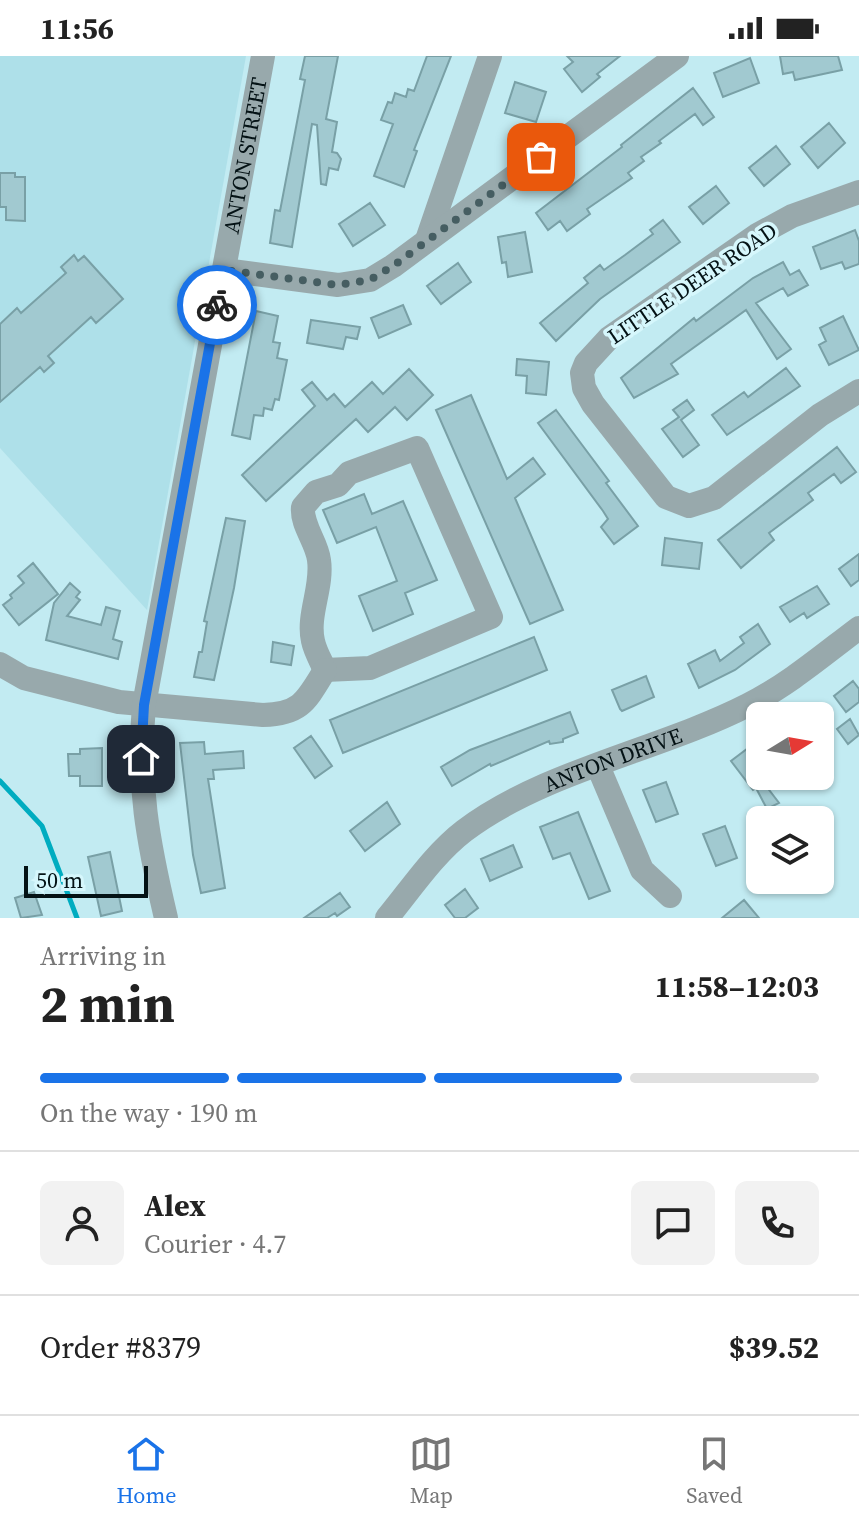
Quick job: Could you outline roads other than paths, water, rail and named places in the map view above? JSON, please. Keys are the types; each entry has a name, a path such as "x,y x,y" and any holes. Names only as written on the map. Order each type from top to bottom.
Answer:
{"street":[{"name":"ANTON STREET","path":"166,918 144,809 141,743 144,705 263,56"},
{"path":"427,240 490,56"},
{"path":"224,270 338,285 353,284 381,274 677,56"},
{"name":"LITTLE DEER ROAD","path":"859,192 792,216 757,235 609,338 596,350 582,373 584,388 593,404 666,497 689,506 714,498 820,415 859,391"},
{"path":"417,448 491,617 370,668 325,670 313,643 312,630 320,575 319,561 304,522 303,507 316,492 338,485 349,473 417,448"},
{"name":"ANTON DRIVE","path":"387,918 438,856 462,833 489,814 525,796 748,705 799,673 859,628"},
{"path":"0,664 24,678 119,702 263,715 287,714 298,707 325,670"},
{"path":"598,766 642,870 670,896"}],"waterway":[{"path":"0,781 42,826 77,918"}]}
